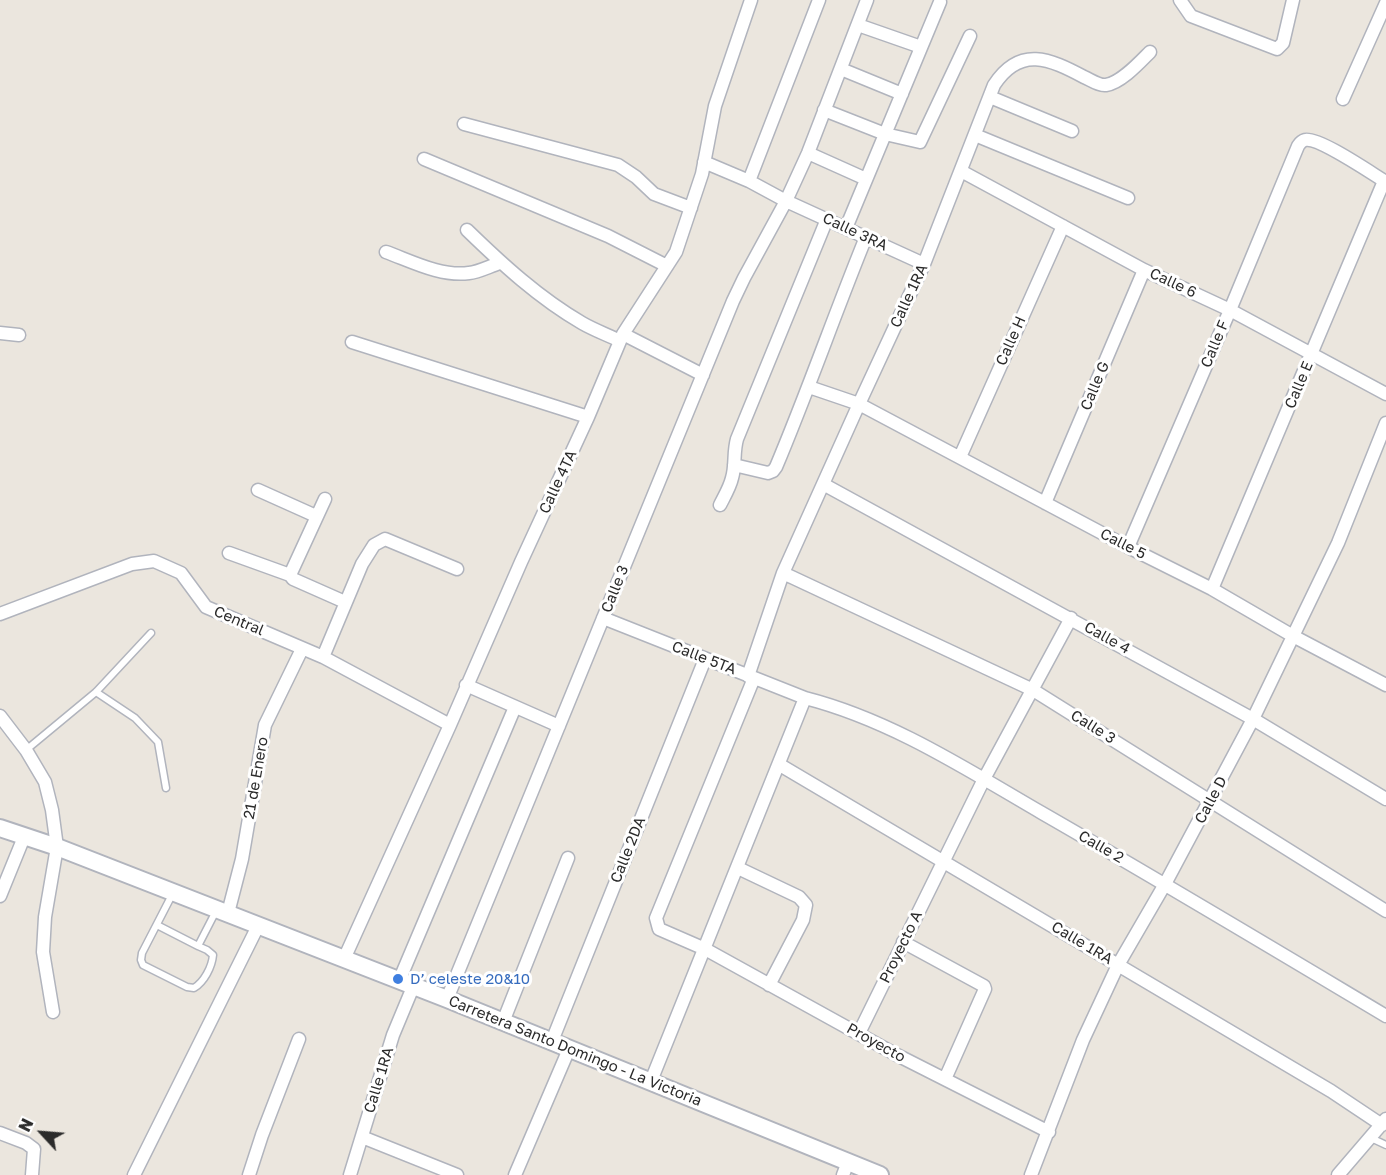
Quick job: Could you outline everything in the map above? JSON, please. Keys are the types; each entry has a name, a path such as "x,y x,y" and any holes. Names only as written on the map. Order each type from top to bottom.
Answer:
{"main road":[{"name":"Carretera Santo Domingo - La Victoria","path":"0,828 57,847 552,1041 651,1081 845,1169 880,1175"}],"street":[{"name":"Calle 4TA","path":"344,958 588,417 621,338 676,252 704,162 715,106 751,0"},
{"path":"749,181 819,0"},
{"name":"Calle 3","path":"447,999 703,375 744,278 786,201 808,153 867,0"},
{"path":"1180,0 1191,16 1277,49 1283,43 1293,0"},
{"path":"846,228 940,2"},
{"path":"1343,99 1386,3"},
{"path":"858,25 921,47"},
{"path":"824,110 885,134 911,141 922,141 970,36"},
{"name":"Calle 1RA","path":"705,949 659,929 656,918 751,677 783,573 924,264 994,85 1001,74 1011,66 1026,60 1042,58 1064,66 1101,85 1108,85 1135,68 1150,51"},
{"path":"841,69 902,94"},
{"path":"990,97 1072,130"},
{"path":"464,124 618,165 636,177 654,194 691,208"},
{"path":"975,135 1128,198"},
{"name":"Calle F","path":"1128,547 1298,146 1302,141 1307,140 1321,143 1385,181"},
{"path":"808,153 866,179"},
{"path":"424,159 608,236 667,266"},
{"name":"Calle 3RA","path":"704,162 924,264"},
{"name":"Calle 6","path":"961,171 1144,270 1230,310 1386,394"},
{"name":"Calle E","path":"1212,589 1385,181"},
{"path":"720,505 732,478 733,452 737,440 827,219"},
{"name":"Calle H","path":"960,457 1063,226"},
{"path":"467,230 500,263 542,297 583,324 621,338 703,375"},
{"path":"734,465 768,473 773,471 809,387 866,237"},
{"path":"386,252 447,272 469,273 500,263"},
{"name":"Calle G","path":"1046,503 1144,270"},
{"path":"0,333 19,334"},
{"path":"352,342 588,417"},
{"name":"Calle 5","path":"809,387 859,404 1212,589 1293,636 1386,685"},
{"name":"Calle D","path":"1031,1175 1083,1040 1118,965 1165,884 1253,719 1338,543 1386,423"},
{"name":"Calle 4","path":"823,484 1253,719 1386,799"},
{"path":"258,490 316,516"},
{"path":"290,575 324,499"},
{"path":"323,657 362,564 374,544 385,539 457,570"},
{"path":"229,553 290,575 293,579 345,602"},
{"name":"Central","path":"0,614 132,564 154,561 181,573 206,607 323,657 450,725"},
{"name":"Calle 3","path":"783,573 1033,690 1386,911"},
{"name":"Calle 5TA","path":"603,618 805,698"},
{"name":"Proyecto A","path":"859,1033 984,779 1071,618"},
{"name":"21 de Enero","path":"222,911 242,859 265,725 302,649"},
{"name":"Calle 2DA","path":"552,1041 705,659"},
{"path":"466,685 559,726"},
{"path":"651,1081 805,698"},
{"name":"Calle 2","path":"805,698 839,707 912,738 1165,884 1386,1016"},
{"name":"Calle 1RA","path":"350,1175 393,1035 406,984 515,707"},
{"path":"0,716 26,750 45,782 52,810 57,847 45,917 44,952 53,1012"},
{"name":"Calle 1RA","path":"780,765 1384,1122"},
{"path":"0,896 24,837"},
{"path":"503,1022 568,858"},
{"path":"738,868 798,897 806,905 803,920 769,985"},
{"path":"134,1175 258,926"},
{"path":"903,942 984,986 985,989 945,1079"},
{"name":"Proyecto","path":"705,949 945,1079 1049,1132"},
{"path":"249,1175 299,1039"},
{"path":"515,1175 569,1048"},
{"path":"1338,1175 1384,1122"},
{"path":"0,1133 26,1143 34,1149 32,1175"},
{"path":"362,1137 457,1175"}],"lane":[{"path":"26,750 96,692 151,633"},
{"path":"96,692 135,718 158,742 166,788"},
{"path":"157,925 213,955 212,962 200,984 194,988 187,987 143,965 141,960 142,953 173,892"},
{"path":"198,946 222,911"},
{"path":"1371,1138 1386,1145"}],"place":[{"name":"D’ celeste 20&10","path":"398,979"}]}
